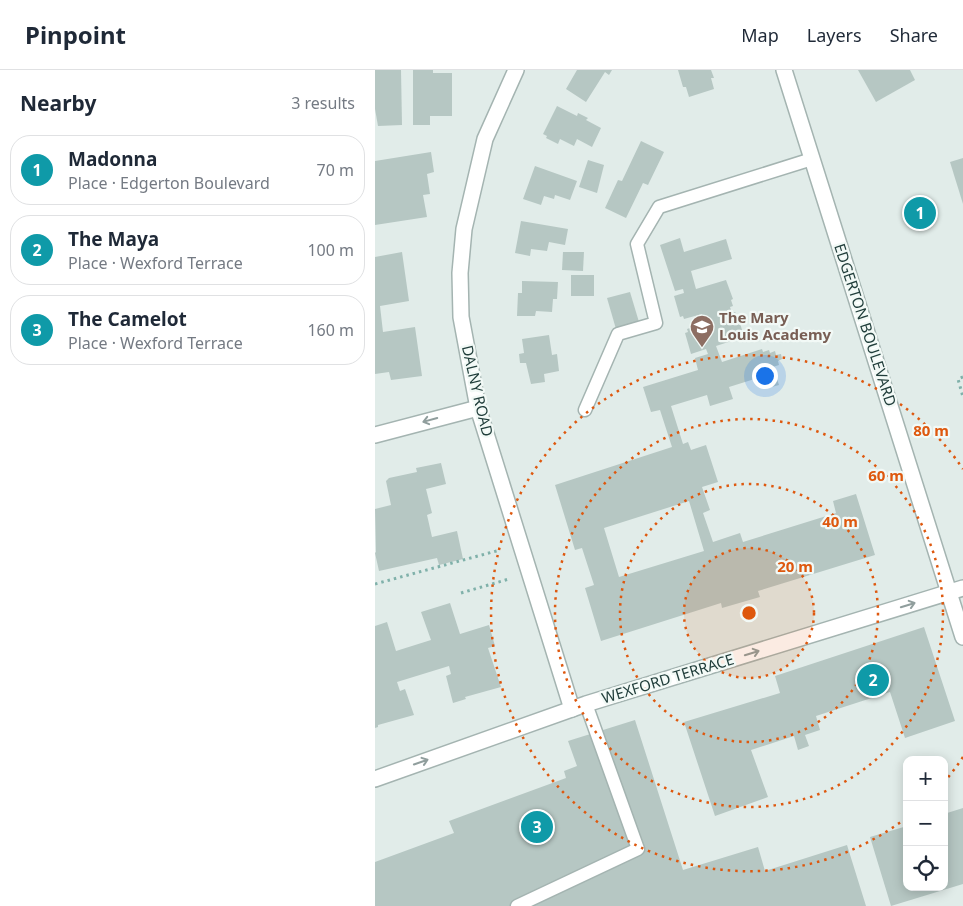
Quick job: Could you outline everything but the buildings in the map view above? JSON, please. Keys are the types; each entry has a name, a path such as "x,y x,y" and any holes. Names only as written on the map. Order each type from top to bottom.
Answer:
{"street":[{"name":"DALNY ROAD","path":"516,70 485,139 464,229 460,273 461,317 478,408 579,707"},
{"name":"EDGERTON BOULEVARD","path":"784,70 812,159 957,590 963,637"},
{"path":"375,435 478,408"},
{"name":"WEXFORD TERRACE","path":"375,779 579,707 957,590"}],"lane":[{"path":"585,410 618,334 656,323 637,244 659,207 812,159"},
{"path":"517,906 638,849 579,707"}],"path":[{"path":"963,377 958,379 963,397"},
{"path":"375,584 500,550"},
{"path":"461,593 509,578"}],"place":[{"name":"Madonna","path":"920,213"},
{"name":"The Mary Louis Academy","path":"702,348"},
{"name":"The Maya","path":"873,680"},
{"name":"The Camelot","path":"537,827"}]}
